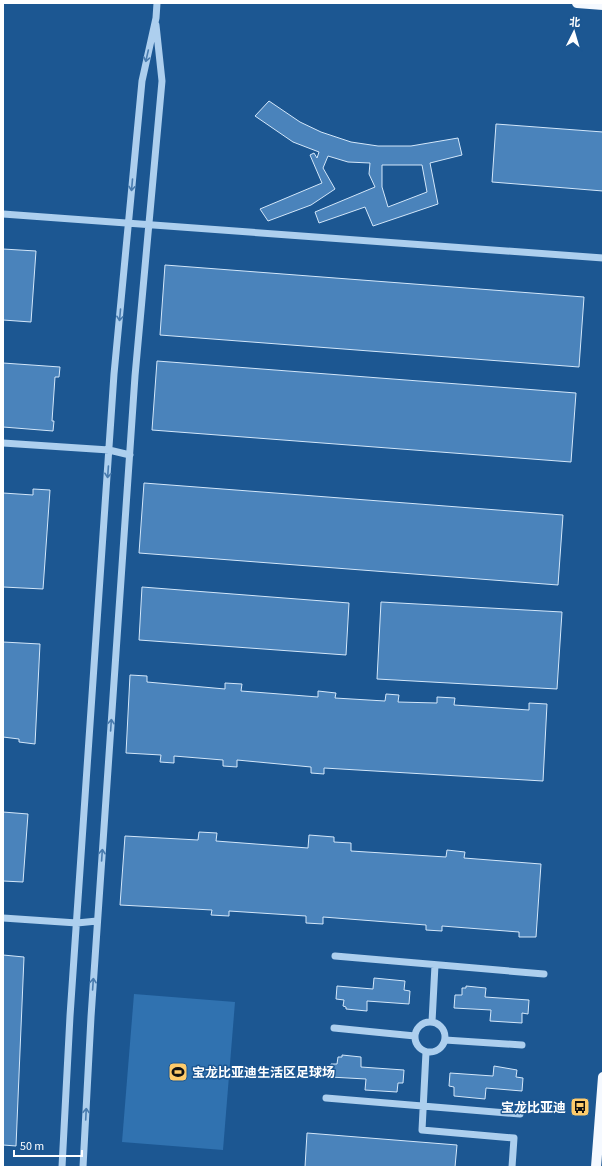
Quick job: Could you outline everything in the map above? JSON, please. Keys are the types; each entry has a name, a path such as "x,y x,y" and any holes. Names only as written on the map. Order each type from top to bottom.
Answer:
{"main road":[{"path":"577,3 603,5"},
{"path":"596,1167 603,1077"}],"street":[{"path":"62,1167 109,450 142,81 156,18 157,3"},
{"path":"83,1167 135,376 162,80 156,18"},
{"path":"3,214 603,258"},
{"path":"3,443 109,450 130,455"},
{"path":"3,918 77,923 98,921"},
{"path":"335,956 544,974"},
{"path":"432,1022 435,965"},
{"path":"432,1022 441,1026 444,1030 446,1040 444,1044 436,1051 426,1052 418,1046 415,1036 422,1024 432,1022"},
{"path":"334,1028 415,1036"},
{"path":"446,1040 522,1045"},
{"path":"426,1052 422,1130 514,1138 512,1167"},
{"path":"326,1098 520,1114"}],"shaded area":[{"name":"宝龙比亚迪生活区足球场","path":"134,994 235,1002 223,1150 122,1142"}],"building":[{"path":"269,101 300,122 321,132 351,142 378,146 411,146 458,138 462,155 430,163 438,204 373,226 365,207 319,223 315,212 375,187 369,174 370,163 348,162 328,156 323,168 335,189 311,205 268,221 260,209 322,183 310,155 314,153 317,158 319,152 293,142 255,116","holes":["382,165 422,165 427,192 388,207 382,187"]},
{"path":"496,124 603,132 603,191 492,182"},
{"path":"3,249 36,251 31,322 3,320"},
{"path":"165,265 584,297 579,367 160,335"},
{"path":"157,361 576,393 571,462 152,430"},
{"path":"3,363 60,367 59,377 55,377 52,421 54,421 53,431 3,427"},
{"path":"144,483 563,515 558,585 139,553"},
{"path":"33,489 50,490 43,589 3,587 3,493 33,495"},
{"path":"142,587 349,603 346,655 139,640"},
{"path":"381,602 562,612 557,689 377,679"},
{"path":"3,642 40,644 35,744 19,742 19,739 3,737"},
{"path":"130,675 147,676 147,682 225,689 225,683 242,684 241,691 318,697 318,691 336,693 335,698 385,701 386,694 399,695 398,702 437,703 437,697 455,698 454,705 529,710 529,703 547,704 543,781 324,768 324,774 311,773 311,767 237,760 237,767 223,766 223,760 174,756 174,763 160,762 161,755 126,753"},
{"path":"3,812 28,814 23,882 3,881"},
{"path":"199,832 217,833 216,841 308,848 309,835 334,837 334,842 351,843 351,851 446,857 447,850 465,852 464,858 541,864 536,937 519,937 519,932 442,926 442,931 426,930 426,925 323,917 323,924 306,923 306,916 229,911 229,916 211,915 212,910 120,905 125,836 198,840"},
{"path":"3,955 24,957 16,1146 3,1145"},
{"path":"374,978 405,981 404,990 410,991 409,1004 367,1001 367,1011 346,1009 346,1007 343,1006 344,1000 336,999 337,986 373,989"},
{"path":"466,986 486,988 485,997 529,1000 528,1014 522,1013 522,1023 490,1021 491,1010 454,1008 455,995 462,995 462,988 466,988"},
{"path":"342,1055 361,1057 361,1067 404,1070 403,1083 398,1083 397,1092 365,1090 366,1079 330,1077 331,1064 337,1064 338,1057 342,1057"},
{"path":"494,1066 517,1070 516,1077 523,1078 522,1091 486,1088 485,1099 454,1096 454,1087 449,1086 450,1073 493,1076"},
{"path":"307,1133 457,1145 455,1167 305,1167"}],"place":[{"name":"宝龙比亚迪生活区足球场","path":"178,1072"},
{"name":"宝龙比亚迪","path":"580,1107"}]}
